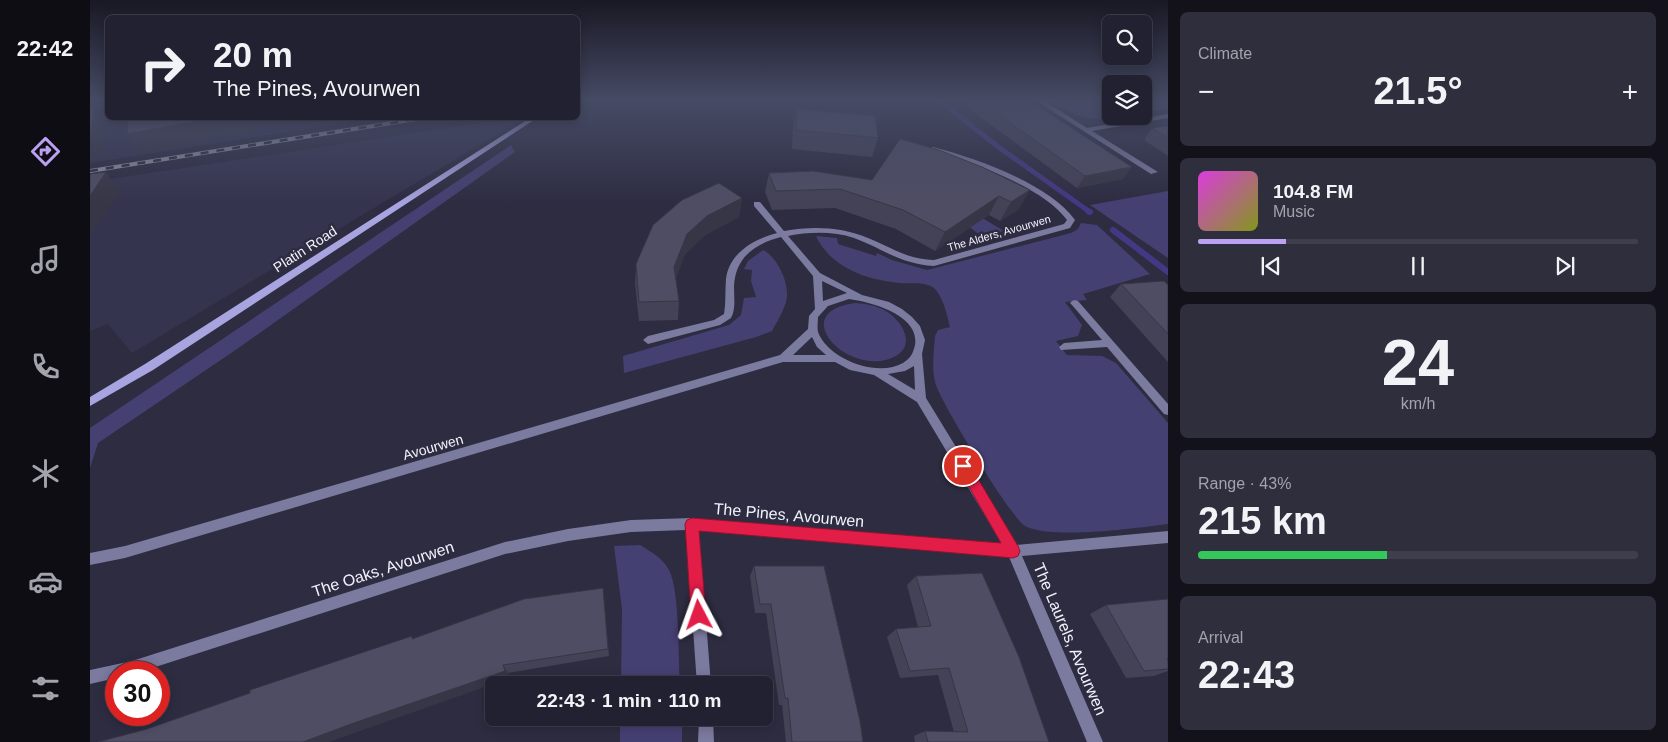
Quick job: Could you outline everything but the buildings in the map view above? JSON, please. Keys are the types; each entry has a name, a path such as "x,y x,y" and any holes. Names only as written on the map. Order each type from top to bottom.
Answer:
{"main road":[{"name":"Platin Road","path":"90,402 149,367 508,135"}],"street":[{"path":"1093,135 1154,172"},
{"name":"The Alders, Avourwen","path":"648,340 717,323 728,316 733,268 741,255 757,242 782,234 809,230 839,233 865,239 913,263 934,263 1067,226 1071,220 1062,208 1008,177 960,157 922,146"},
{"path":"757,204 817,275 861,297"},
{"path":"812,331 812,322 819,308 817,275"},
{"name":"Avourwen","path":"819,308 837,298 861,297 890,306 912,323 918,334 920,345 918,355 921,399 1013,551"},
{"path":"1075,303 1168,411"},
{"name":"Avourwen","path":"783,358 812,331 820,346 834,359 848,366 878,373 921,399"},
{"path":"1064,347 1110,343"},
{"name":"Avourwen","path":"878,373 903,368 918,355"},
{"name":"Avourwen","path":"90,558 100,558 154,544 783,358 834,359"},
{"path":"692,524 703,676"},
{"name":"The Pines, Avourwen","path":"692,524 1013,551 1168,537"},
{"name":"The Oaks, Avourwen","path":"90,677 132,668 505,548 568,535 631,526 692,524"},
{"name":"The Laurels, Avourwen","path":"1013,551 1095,742"},
{"path":"706,726 706,742"}],"shaded area":[{"path":"90,135 271,135 90,163"},
{"path":"404,135 496,135 132,353 108,324 90,331 90,182"},
{"path":"511,145 515,152 237,349 98,443 90,468 90,428"},
{"path":"1168,191 1168,258 1090,205"},
{"path":"959,204 1004,231 981,236 954,215"},
{"path":"1081,223 1097,225 1150,274 1083,294 1087,300 1065,302 1082,325 1078,336 1056,341 1067,355 1102,356 1116,363 1168,423 1168,524 1074,533 1038,530 1025,526 1006,503 978,460 950,414 936,385 933,367 935,336 938,330 950,327 939,294 929,285 875,279 851,270 831,256 816,236 837,238 838,244 876,256 877,253 892,260 927,270 1071,233 1078,229"},
{"path":"763,250 778,265 787,288 785,306 772,331 624,373 623,356 729,325 741,315 744,298 756,297 751,281 752,270 744,269 748,261"},
{"path":"856,303 879,308 890,314 902,327 906,341 904,348 898,354 889,359 872,361 855,358 841,350 830,340 824,328 826,317 836,308"},
{"path":"640,545 663,562 669,570 673,580 677,608 680,676 621,676 622,609 614,546"},
{"path":"620,726 682,726 682,742 620,742"}],"waterway":[{"path":"983,135 1090,212 1088,211"},
{"path":"1113,230 1168,272"}],"railway":[{"path":"90,171 319,135"}],"route":[{"path":"699,615 692,524 1013,551 963,466"}]}
